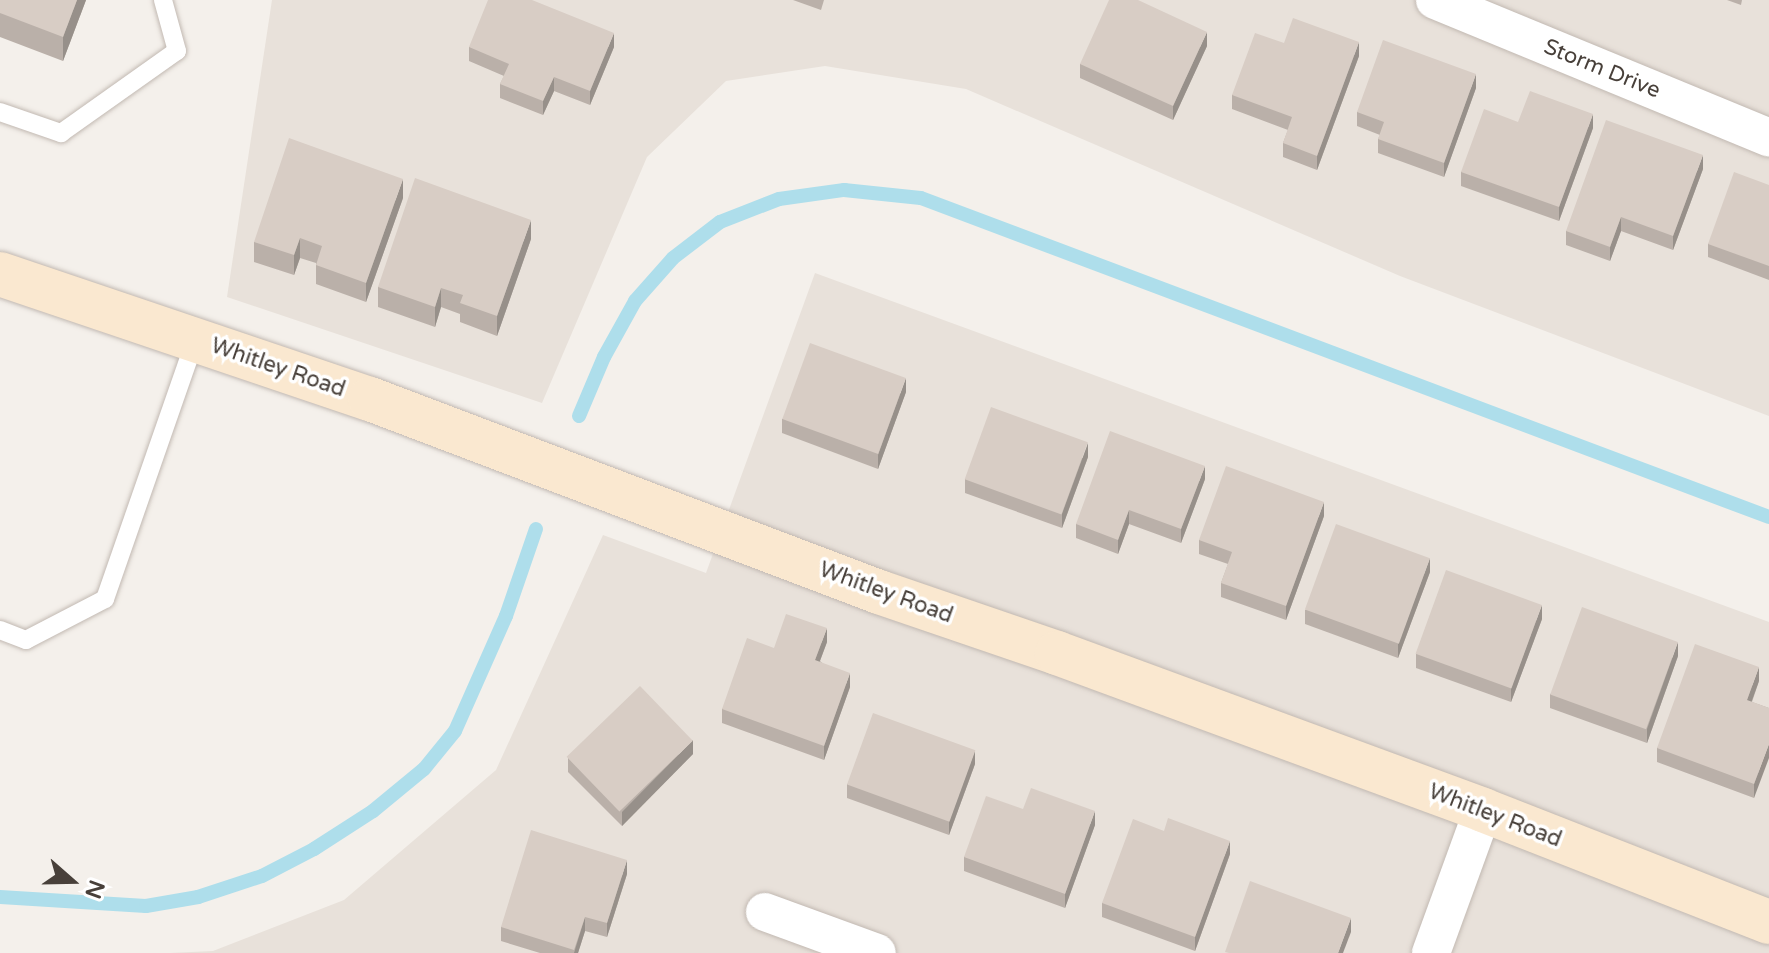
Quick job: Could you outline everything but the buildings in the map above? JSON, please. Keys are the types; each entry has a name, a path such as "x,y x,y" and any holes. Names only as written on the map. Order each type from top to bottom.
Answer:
{"street":[{"name":"Storm Drive","path":"1435,0 1769,138"},
{"name":"Whitley Road","path":"0,274 370,399 622,496 1483,810 1769,922"},
{"path":"1431,953 1483,810"},
{"path":"765,912 877,953"}],"lane":[{"path":"0,112 61,133 177,51 163,0"},
{"path":"0,630 26,640 105,599 195,340"}],"shaded area":[{"path":"272,0 1769,0 1769,416 1400,276 966,89 825,66 726,81 647,157 542,403 227,297"},
{"path":"815,273 1769,622 1769,953 170,953 213,951 344,900 496,770 603,535 706,573"}],"waterway":[{"path":"579,416 604,357 635,301 673,258 720,222 779,199 844,190 921,198 1769,517"},
{"path":"0,897 146,906 198,897 262,876 314,849 373,811 424,769 455,731 506,616 536,529"}]}
